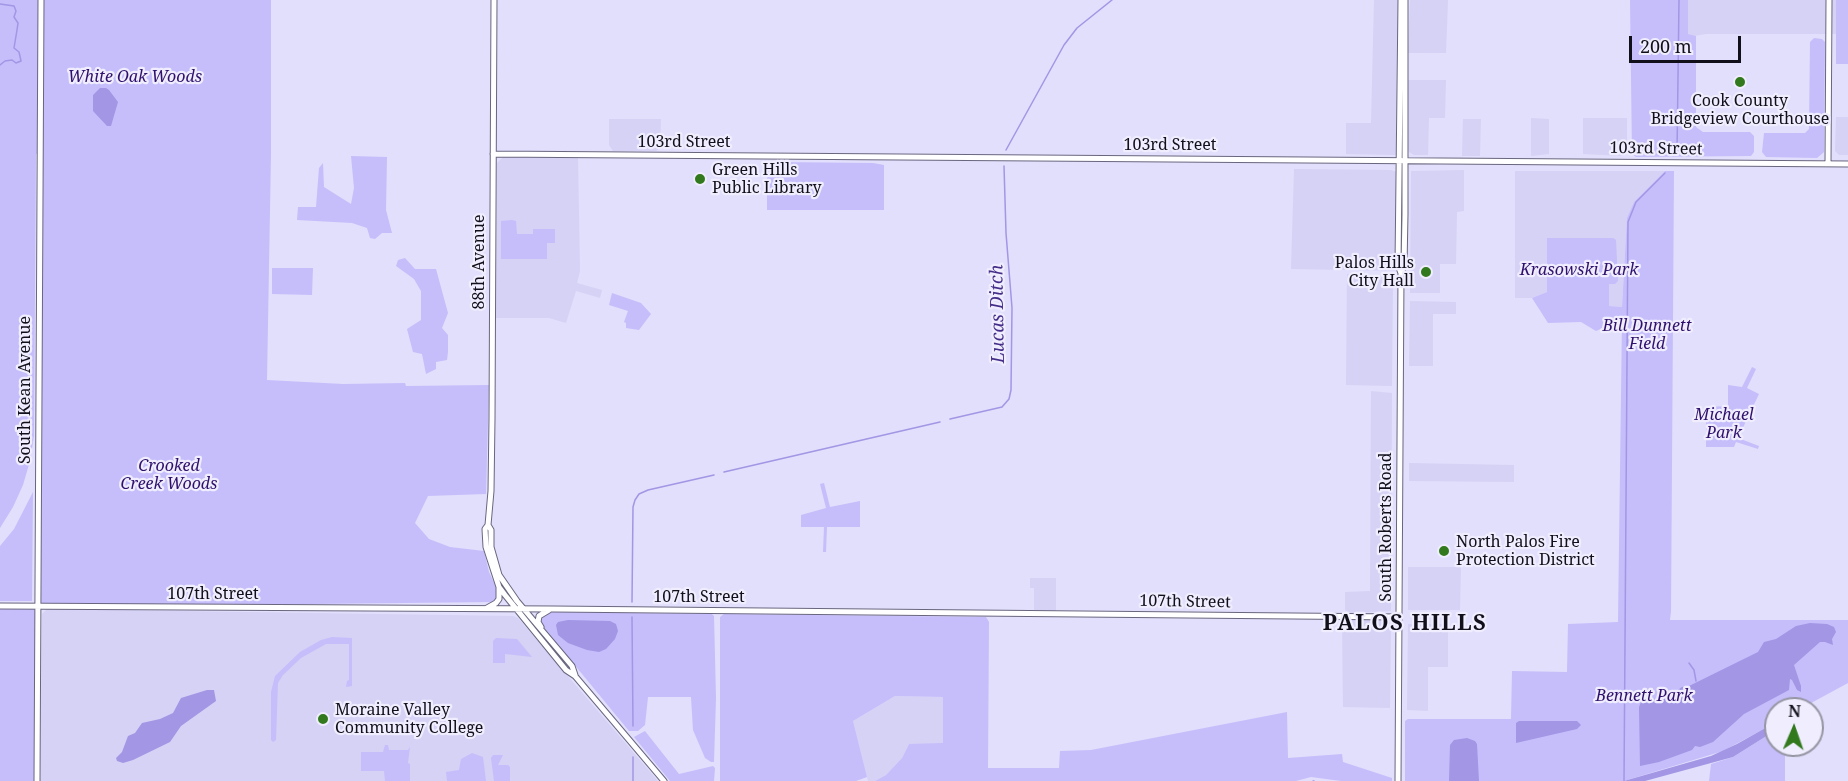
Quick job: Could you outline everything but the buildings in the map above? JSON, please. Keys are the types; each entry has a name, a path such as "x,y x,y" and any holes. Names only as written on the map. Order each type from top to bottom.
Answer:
{"street":[{"name":"South Kean Avenue","path":"37,781 41,0"},
{"name":"88th Avenue","path":"494,0 492,419 488,525 499,575 520,609"},
{"name":"South Roberts Road","path":"1401,0 1402,160"},
{"name":"South Roberts Road","path":"1398,781 1401,273 1398,265 1406,0"},
{"path":"1828,164 1830,0"},
{"name":"103rd Street","path":"493,154 1848,164"},
{"name":"88th Avenue","path":"488,525 485,529 486,547 499,586 552,642 572,666 575,676"},
{"path":"485,609 496,603 500,594 499,586"},
{"name":"107th Street","path":"0,606 1399,617"},
{"path":"520,609 566,670 575,676 664,781"},
{"path":"542,632 538,622 539,616 553,609"}],"shaded area":[{"path":"1374,0 1399,0 1396,155 1346,154 1346,123 1371,123"},
{"path":"1410,0 1448,0 1446,53 1408,53"},
{"path":"1688,0 1836,0 1836,34 1706,34 1694,36 1688,34"},
{"path":"1408,80 1446,80 1445,118 1429,118 1428,155 1414,155 1407,147"},
{"path":"100,88 109,90 118,102 111,126 107,126 93,111 93,95"},
{"path":"1836,117 1848,117 1848,155 1839,155 1835,151"},
{"path":"1531,118 1549,119 1549,154 1531,156"},
{"path":"1583,118 1627,118 1627,152 1623,156 1583,154"},
{"path":"609,119 661,119 660,148 656,151 613,151 609,145"},
{"path":"1463,119 1481,119 1480,156 1462,156"},
{"path":"503,157 578,157 580,271 577,283 602,290 600,298 576,291 566,323 549,318 496,318 497,163"},
{"path":"1294,169 1391,170 1397,172 1397,271 1291,269"},
{"path":"1464,170 1464,211 1457,212 1456,264 1440,264 1440,293 1410,293 1411,171"},
{"path":"1515,171 1665,171 1634,202 1627,218 1622,307 1609,306 1609,284 1618,281 1547,292 1532,298 1515,298"},
{"path":"1347,274 1393,277 1392,386 1346,385"},
{"path":"1410,301 1456,302 1456,314 1433,314 1433,366 1409,366"},
{"path":"1371,391 1392,393 1391,611 1351,613 1345,610 1345,592 1370,591"},
{"path":"1409,463 1514,465 1514,482 1409,481"},
{"path":"1408,567 1461,567 1460,610 1408,610"},
{"path":"1030,578 1056,578 1056,612 1034,612 1034,588 1030,588"},
{"name":"Moraine Valley Community College","path":"47,609 513,616 518,618 658,781 40,781 42,614"},
{"path":"568,620 610,621 616,624 618,631 615,639 606,649 599,652 587,650 568,643 558,635 556,625 558,622"},
{"path":"1342,620 1391,620 1390,708 1343,707"},
{"path":"1810,623 1827,624 1834,627 1836,632 1832,639 1833,645 1820,642 1794,665 1801,692 1790,679 1789,690 1776,697 1764,697 1764,703 1744,714 1713,742 1700,747 1695,746 1692,750 1659,762 1640,766 1639,707 1641,702 1672,694 1682,687 1689,686 1758,652 1764,642 1776,639 1796,626"},
{"path":"1408,624 1448,624 1448,667 1428,667 1428,711 1407,710"},
{"path":"214,690 216,701 181,726 170,742 133,760 123,763 117,761 116,758 122,752 128,736 135,733 142,723 173,713 181,698"},
{"path":"895,696 944,697 943,744 909,744 902,758 886,775 875,781 868,781 853,721"},
{"path":"1519,721 1577,721 1581,725 1577,729 1516,743 1516,723"},
{"path":"1764,729 1764,738 1733,757 1645,781 1624,781 1711,756"},
{"path":"1467,738 1477,744 1479,781 1449,781 1450,745 1454,740"}],"green space":[{"name":"Crooked Creek Woods","path":"0,0 271,0 267,380 343,384 405,383 406,386 489,385 486,494 428,496 415,523 429,539 450,547 484,551 489,572 497,589 497,599 494,602 37,607 40,153 36,154 34,436 23,485 0,528"},
{"path":"1630,0 1688,0 1688,34 1696,36 1696,127 1703,132 1750,132 1754,136 1754,152 1751,156 1636,157 1632,154"},
{"path":"1836,0 1848,0 1848,64 1836,64"},
{"path":"1814,38 1825,42 1824,152 1817,158 1766,157 1762,152 1764,133 1805,133 1809,129 1810,42"},
{"path":"351,156 387,157 386,210 392,233 382,233 375,239 370,238 367,228 352,223 297,220 298,207 316,207 319,168 323,163 324,187 351,204 354,188"},
{"path":"767,163 884,165 884,210 767,210"},
{"name":"Bennett Park","path":"1665,171 1674,171 1670,620 1848,620 1848,683 1822,697 1764,697 1764,729 1723,751 1624,781 1405,781 1405,721 1408,719 1511,719 1512,671 1567,672 1568,624 1618,622 1622,320 1596,331 1581,322 1548,323 1532,298 1547,292 1547,238 1613,238 1616,240 1618,281 1615,284 1609,284 1609,306 1622,307 1627,218 1634,202"},
{"path":"501,221 516,221 517,234 533,234 533,229 555,229 555,243 547,243 547,259 501,259"},
{"path":"405,258 415,269 436,269 448,313 442,328 448,335 447,360 436,362 436,369 426,374 422,354 413,352 407,329 421,320 421,291 414,279 396,266 398,260"},
{"path":"272,268 313,268 312,295 272,294"},
{"path":"612,293 641,303 651,314 639,330 626,328 624,322 628,311 609,305"},
{"name":"Michael Park","path":"1752,367 1756,369 1747,388 1759,394 1738,438 1759,446 1758,449 1736,442 1734,447 1706,447 1706,407 1728,406 1728,385 1742,387"},
{"path":"824,483 830,507 860,501 860,527 827,527 826,552 823,552 824,527 801,527 801,515 826,508 820,484"},
{"path":"33,492 32,601 0,601 0,546 14,529"},
{"path":"0,607 37,607 36,781 0,781"},
{"path":"548,612 712,614 714,616 716,698 714,762 705,758 693,730 691,697 648,697 645,725 638,731 629,731 540,623 541,617"},
{"path":"724,614 986,617 989,622 988,768 1059,768 1060,751 1091,750 1287,712 1288,758 1342,754 1343,762 1392,778 1392,781 1341,781 1311,777 1296,781 875,781 886,775 902,758 909,744 943,743 943,697 895,696 853,721 867,777 856,781 720,781 720,617"},
{"path":"332,637 352,638 352,686 346,687 349,680 349,644 326,644 301,658 278,683 276,740 273,742 271,740 271,692 275,676 300,652 321,640"},
{"path":"496,638 517,639 532,657 505,654 505,663 493,663 493,641"},
{"path":"645,731 679,774 713,766 715,768 714,781 670,781 634,737"},
{"path":"1764,738 1764,757 1785,757 1785,781 1709,781 1711,764 1733,757"},
{"path":"385,745 388,745 389,750 408,750 410,747 408,763 410,764 410,781 385,781 384,771 361,771 361,752 383,752"},
{"path":"472,753 483,757 486,781 447,781 446,772 459,770 461,759"},
{"path":"493,755 503,755 498,765 510,767 510,781 494,781 491,758"}],"waterway":[{"name":"Lucas Ditch","path":"1006,150 1064,45 1077,28 1112,0"},
{"path":"1677,153 1679,0"},
{"path":"0,4 14,6 16,11 14,17 18,23 14,48 19,52 21,61 16,63 12,60 5,61 0,65"},
{"name":"Lucas Ditch","path":"950,419 1002,407 1009,399 1011,390 1012,308 1004,166"},
{"path":"1624,781 1628,222 1636,202 1665,173"},
{"name":"Lucas Ditch","path":"724,472 940,422"},
{"name":"Lucas Ditch","path":"632,602 635,500 639,494 648,490 714,475"},
{"name":"Lucas Ditch","path":"632,617 633,726"},
{"path":"1689,663 1694,670 1696,681"},
{"name":"Lucas Ditch","path":"633,757 633,781"}],"place":[{"name":"Cook County Bridgeview Courthouse","path":"1740,82"},
{"name":"Green Hills Public Library","path":"700,179"},
{"name":"Palos Hills City Hall","path":"1426,272"},
{"name":"North Palos Fire Protection District","path":"1444,551"},
{"name":"Moraine Valley Community College","path":"323,719"}],"district":[{"name":"PALOS HILLS","path":"1405,624"}],"park label":[{"name":"White Oak Woods","path":"135,77"},
{"name":"Krasowski Park","path":"1579,270"},
{"name":"Bill Dunnett Field","path":"1647,335"}]}
